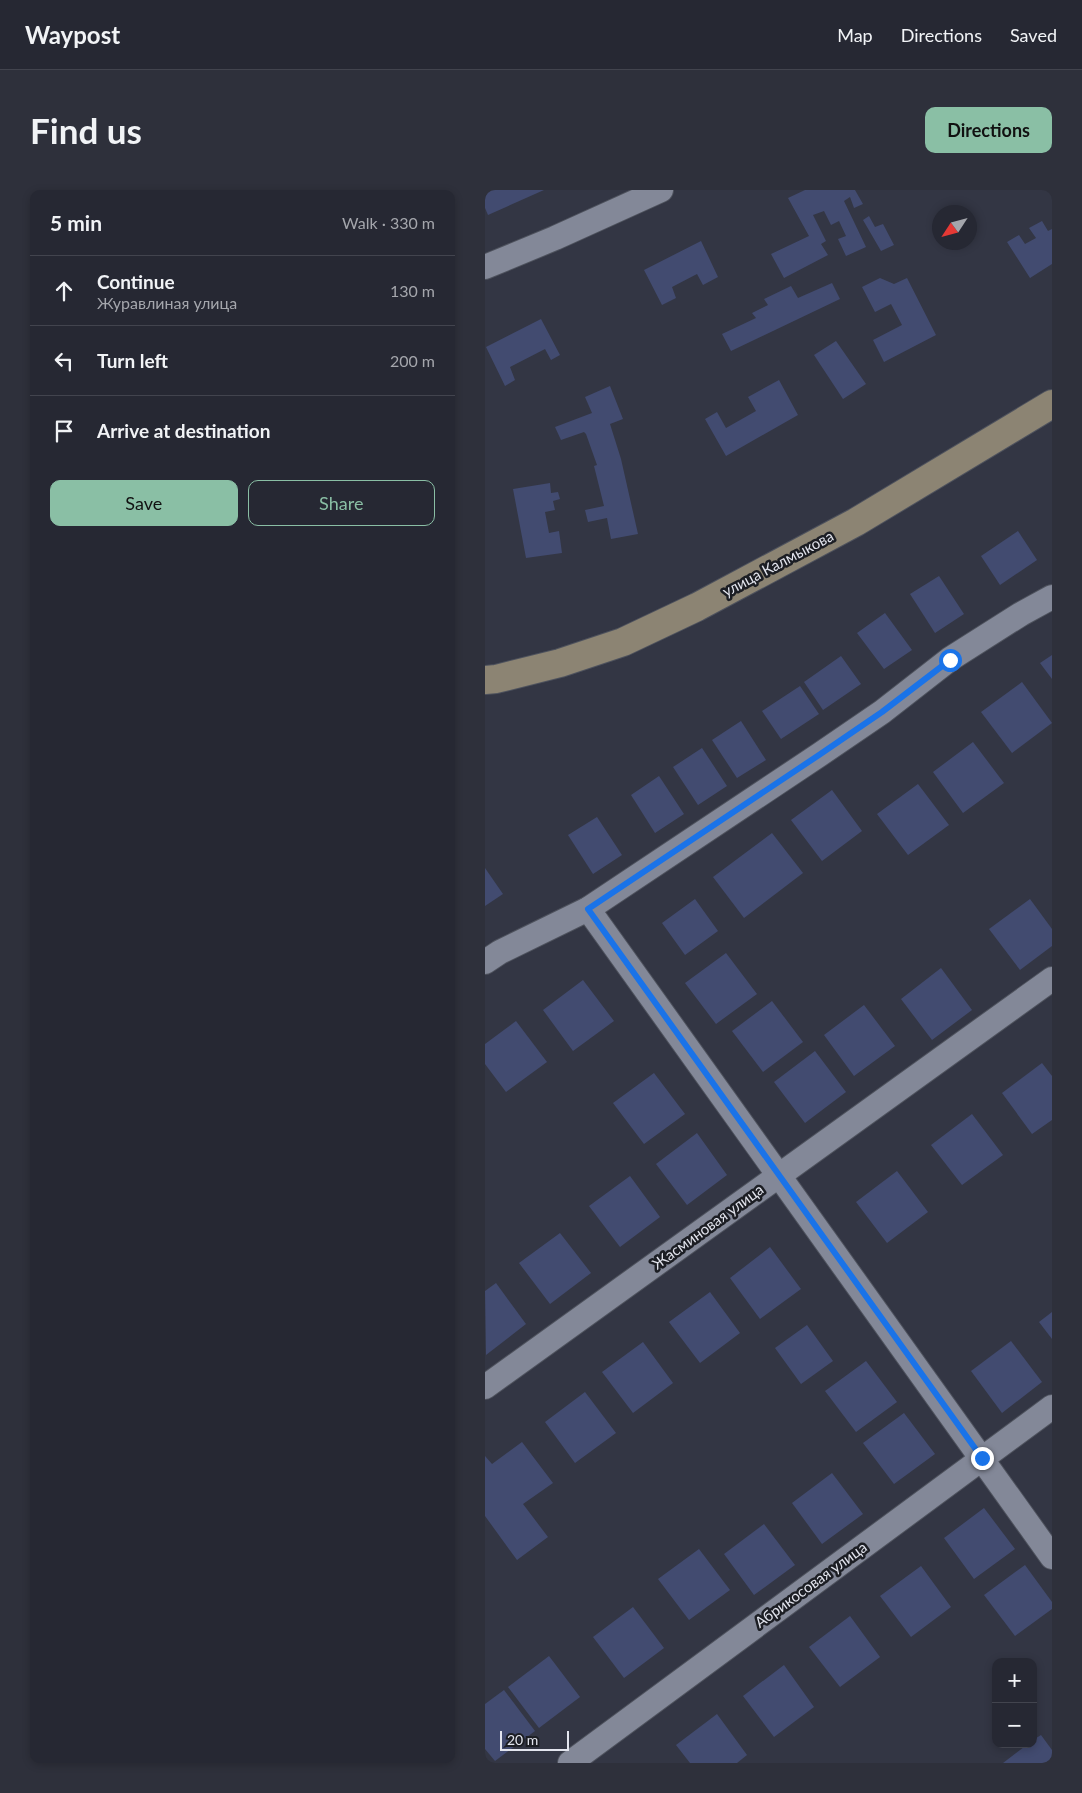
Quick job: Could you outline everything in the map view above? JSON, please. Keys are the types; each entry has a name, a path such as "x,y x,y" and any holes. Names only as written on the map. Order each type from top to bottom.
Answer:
{"main road":[{"name":"улица Калмыкова","path":"485,680 496,679 560,662 623,642 697,607 856,522 1052,404"}],"street":[{"path":"485,267 661,190"},
{"path":"485,962 500,952 588,909 882,712 950,660 1021,614 1052,597"},
{"path":"588,909 1052,1557"},
{"name":"Жасминовая улица","path":"485,1387 1052,979"},
{"name":"Абрикосовая улица","path":"570,1763 1052,1407"}],"building":[{"path":"485,190 544,190 488,215 485,208"},
{"path":"805,190 855,190 863,204 854,208 850,197 844,201 866,247 846,256 838,239 846,236 839,221 831,225 824,211 813,215 826,241 821,244 828,255 784,278 771,254 809,236 788,198"},
{"path":"869,216 875,227 883,224 894,245 881,251 863,220"},
{"path":"1042,221 1048,231 1052,229 1052,264 1030,278 1007,242 1019,235 1025,244 1036,238 1029,228"},
{"path":"701,241 718,277 703,285 697,274 672,287 676,298 662,305 644,270"},
{"path":"880,278 894,284 907,278 936,335 884,362 873,340 902,325 891,304 875,312 862,287"},
{"path":"832,283 840,299 731,351 722,334 756,318 752,313 768,305 764,299 791,286 798,298"},
{"path":"541,319 560,355 551,360 545,349 510,367 515,380 505,386 486,347"},
{"path":"836,341 866,384 843,399 814,355"},
{"path":"779,380 798,415 726,456 705,419 717,412 726,428 756,411 748,397"},
{"path":"610,386 623,419 610,424 621,459 638,534 611,539 607,518 588,522 585,510 604,506 594,466 597,465 586,434 584,432 561,440 555,427 592,413 585,397"},
{"path":"550,483 551,493 558,492 560,499 553,501 555,510 545,512 549,533 559,531 562,553 526,558 513,489"},
{"path":"1018,531 1037,560 1000,585 981,556"},
{"path":"939,576 964,614 935,633 910,594"},
{"path":"885,613 912,650 884,669 857,633"},
{"path":"1052,655 1052,679 1040,663"},
{"path":"841,656 861,684 823,710 804,682"},
{"path":"1022,682 1052,723 1012,753 981,712"},
{"path":"800,686 819,714 781,739 762,711"},
{"path":"741,721 766,760 737,778 712,740"},
{"path":"973,742 1004,783 963,813 933,772"},
{"path":"702,748 727,786 698,805 673,767"},
{"path":"659,776 684,814 655,833 631,795"},
{"path":"918,784 949,825 908,855 877,814"},
{"path":"832,790 862,831 822,861 791,820"},
{"path":"597,817 622,855 593,874 568,835"},
{"path":"772,833 803,873 744,918 713,877"},
{"path":"485,868 503,894 485,906"},
{"path":"695,899 718,931 685,955 662,923"},
{"path":"1030,899 1052,929 1052,946 1020,970 989,929"},
{"path":"726,953 757,994 716,1024 685,983"},
{"path":"941,968 972,1010 932,1040 901,999"},
{"path":"583,980 614,1021 573,1051 543,1010"},
{"path":"772,1001 803,1042 763,1072 732,1031"},
{"path":"864,1005 895,1046 854,1076 824,1035"},
{"path":"516,1021 547,1062 506,1092 485,1064 485,1044"},
{"path":"815,1051 846,1092 805,1123 774,1082"},
{"path":"1042,1063 1052,1076 1052,1120 1032,1134 1002,1093"},
{"path":"654,1073 685,1114 644,1144 613,1103"},
{"path":"972,1114 1003,1155 962,1185 931,1145"},
{"path":"697,1133 727,1175 687,1205 656,1164"},
{"path":"897,1171 928,1212 887,1243 856,1202"},
{"path":"630,1176 660,1217 620,1247 589,1206"},
{"path":"560,1233 591,1273 550,1304 519,1263"},
{"path":"770,1247 801,1289 760,1319 730,1278"},
{"path":"496,1283 526,1324 486,1355 485,1291"},
{"path":"710,1292 740,1333 700,1363 669,1322"},
{"path":"1052,1312 1052,1339 1039,1322"},
{"path":"807,1325 833,1361 801,1384 775,1348"},
{"path":"1011,1341 1042,1382 1002,1413 971,1371"},
{"path":"643,1342 673,1383 633,1413 602,1372"},
{"path":"866,1361 897,1402 856,1432 825,1391"},
{"path":"585,1392 616,1433 575,1463 545,1422"},
{"path":"904,1413 935,1454 894,1484 863,1443"},
{"path":"522,1442 553,1483 523,1504 548,1537 517,1560 485,1516 485,1456 492,1464"},
{"path":"832,1473 863,1514 822,1544 792,1503"},
{"path":"984,1508 1015,1549 974,1579 944,1538"},
{"path":"764,1524 795,1565 754,1595 724,1554"},
{"path":"699,1549 730,1590 689,1620 658,1579"},
{"path":"1025,1565 1052,1602 1052,1609 1015,1636 984,1595"},
{"path":"921,1566 951,1607 911,1637 880,1596"},
{"path":"633,1607 664,1648 624,1678 593,1637"},
{"path":"850,1616 880,1657 840,1687 809,1647"},
{"path":"549,1656 580,1697 539,1728 508,1687"},
{"path":"784,1665 814,1707 774,1737 743,1696"},
{"path":"504,1690 535,1731 495,1761 485,1749 485,1704"},
{"path":"717,1714 747,1755 737,1763 690,1763 676,1745"},
{"path":"1041,1735 1052,1750 1052,1763 1003,1763 1023,1748 1037,1748 1037,1738"}],"route":[{"path":"950,660 882,712 588,909 982,1458"}]}
